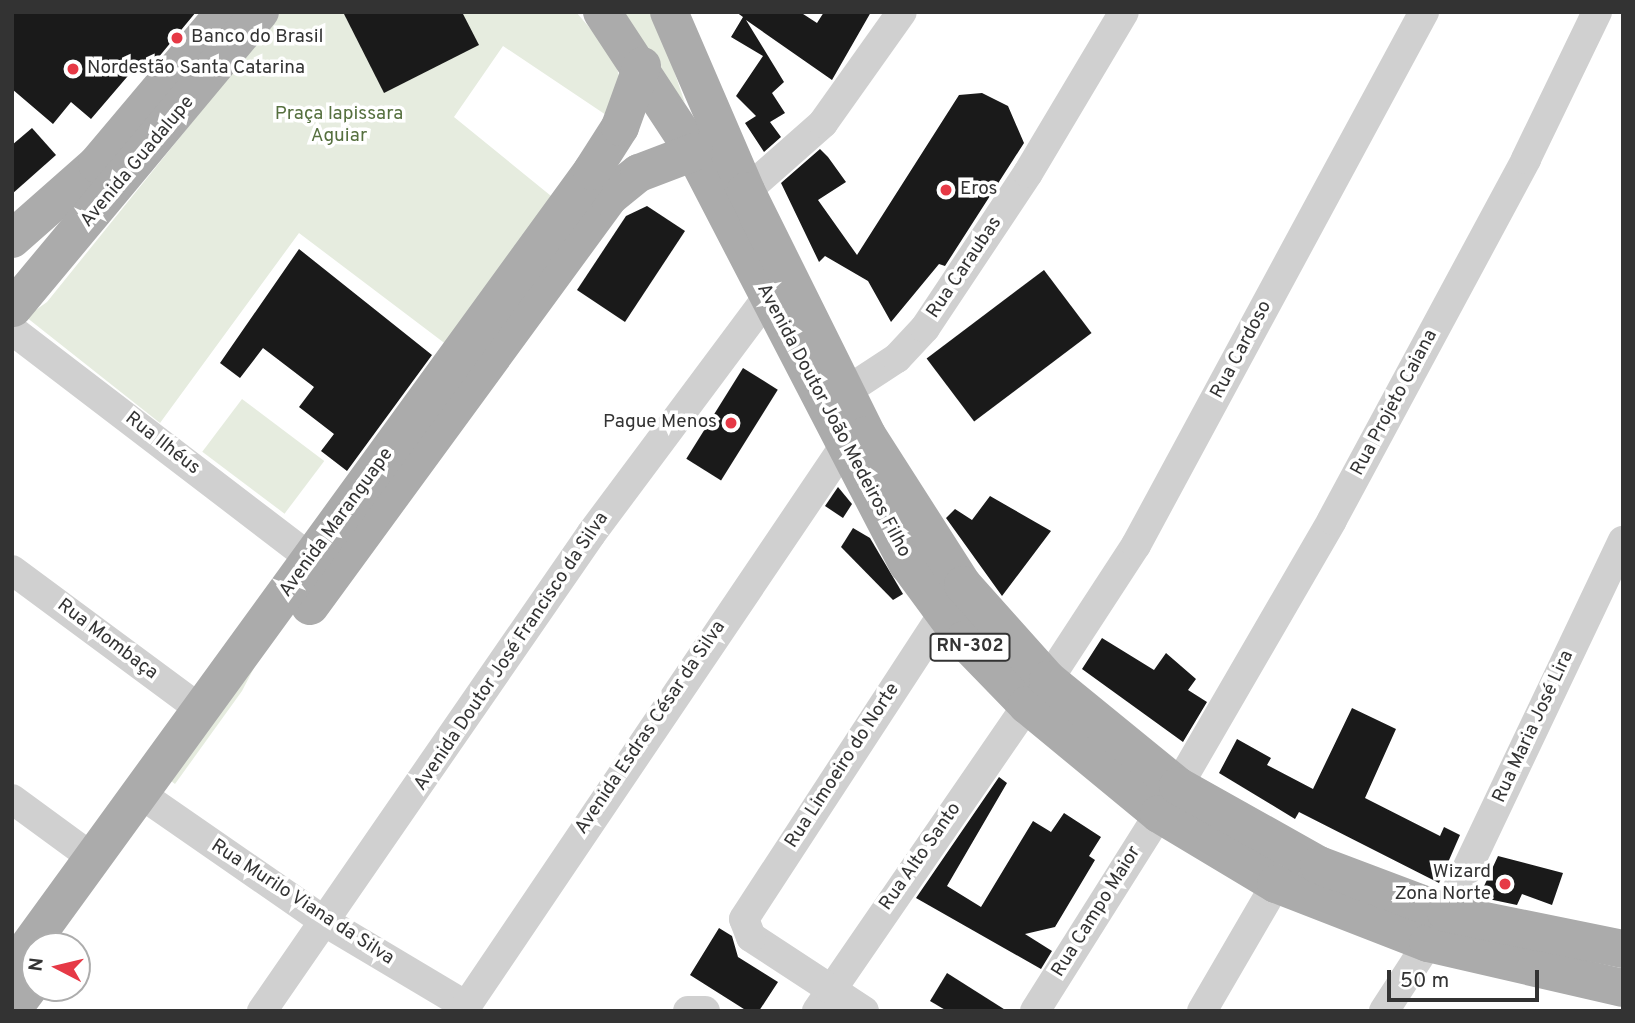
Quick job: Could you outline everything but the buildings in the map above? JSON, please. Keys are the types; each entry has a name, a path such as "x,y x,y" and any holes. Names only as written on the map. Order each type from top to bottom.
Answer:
{"main road":[{"name":"Avenida Guadalupe","path":"12,239 97,164 225,12"},
{"name":"Avenida Guadalupe","path":"12,307 260,12"},
{"name":"Avenida Doutor João Medeiros Filho","path":"602,12 642,66 694,152 843,448 943,614 1169,800 1276,884 1437,928 1610,988"},
{"name":"Avenida Doutor João Medeiros Filho","path":"669,12 746,191 845,392 914,517 1037,692"},
{"name":"Avenida Maranguape","path":"12,969 94,859 151,802 270,658 584,208 620,127 642,66"},
{"name":"Avenida Maranguape","path":"69,932 151,802 201,710 311,559 584,208 623,182 694,152"},
{"path":"270,658 278,631 316,576 311,559"},
{"name":"Avenida Doutor João Medeiros Filho","path":"1169,800 1319,865 1437,928 1623,949"}],"street":[{"path":"746,191 823,123 902,12"},
{"name":"Rua Caraubas","path":"845,392 897,358 933,318 1124,12"},
{"name":"Rua Cardoso","path":"1037,692 1136,545 1424,12"},
{"name":"Rua Projeto Caiana","path":"1169,800 1332,520 1526,159 1597,12"},
{"name":"Avenida Doutor José Francisco da Silva","path":"262,1011 327,923 591,534 767,298"},
{"name":"Rua Ilhéus","path":"12,307 311,559"},
{"name":"Avenida Esdras César da Silva","path":"464,1008 843,448"},
{"name":"Rua Maria José Lira","path":"1384,1011 1437,928 1623,541"},
{"name":"Rua Mombaça","path":"12,570 201,710"},
{"name":"Rua Limoeiro do Norte","path":"824,999 751,937 744,919 943,614"},
{"name":"Rua Alto Santo","path":"824,999 1037,692"},
{"path":"12,799 94,859"},
{"name":"Rua Campo Maior","path":"1035,1011 1169,800"},
{"name":"Rua Murilo Viana da Silva","path":"151,802 327,923 464,1008"},
{"path":"1202,1011 1276,884"},
{"path":"824,999 864,1011"},
{"path":"688,1011 705,1011"}],"green space":[{"name":"Praça Iapissara Aguiar","path":"281,12 576,12 614,56 623,92 615,121 503,46 454,117 556,200 451,348 299,233 160,423 26,317 47,302"},
{"path":"616,12 654,12 685,103 666,78"},
{"path":"242,399 324,461 285,514 202,452"},
{"path":"270,637 242,691 175,784 167,778"}],"place":[{"name":"Banco do Brasil","path":"177,38"},
{"name":"Nordestão Santa Catarina","path":"73,69"},
{"name":"Eros","path":"946,190"},
{"name":"Pague Menos","path":"731,423"},
{"name":"Wizard Zona Norte","path":"1505,884"}]}
